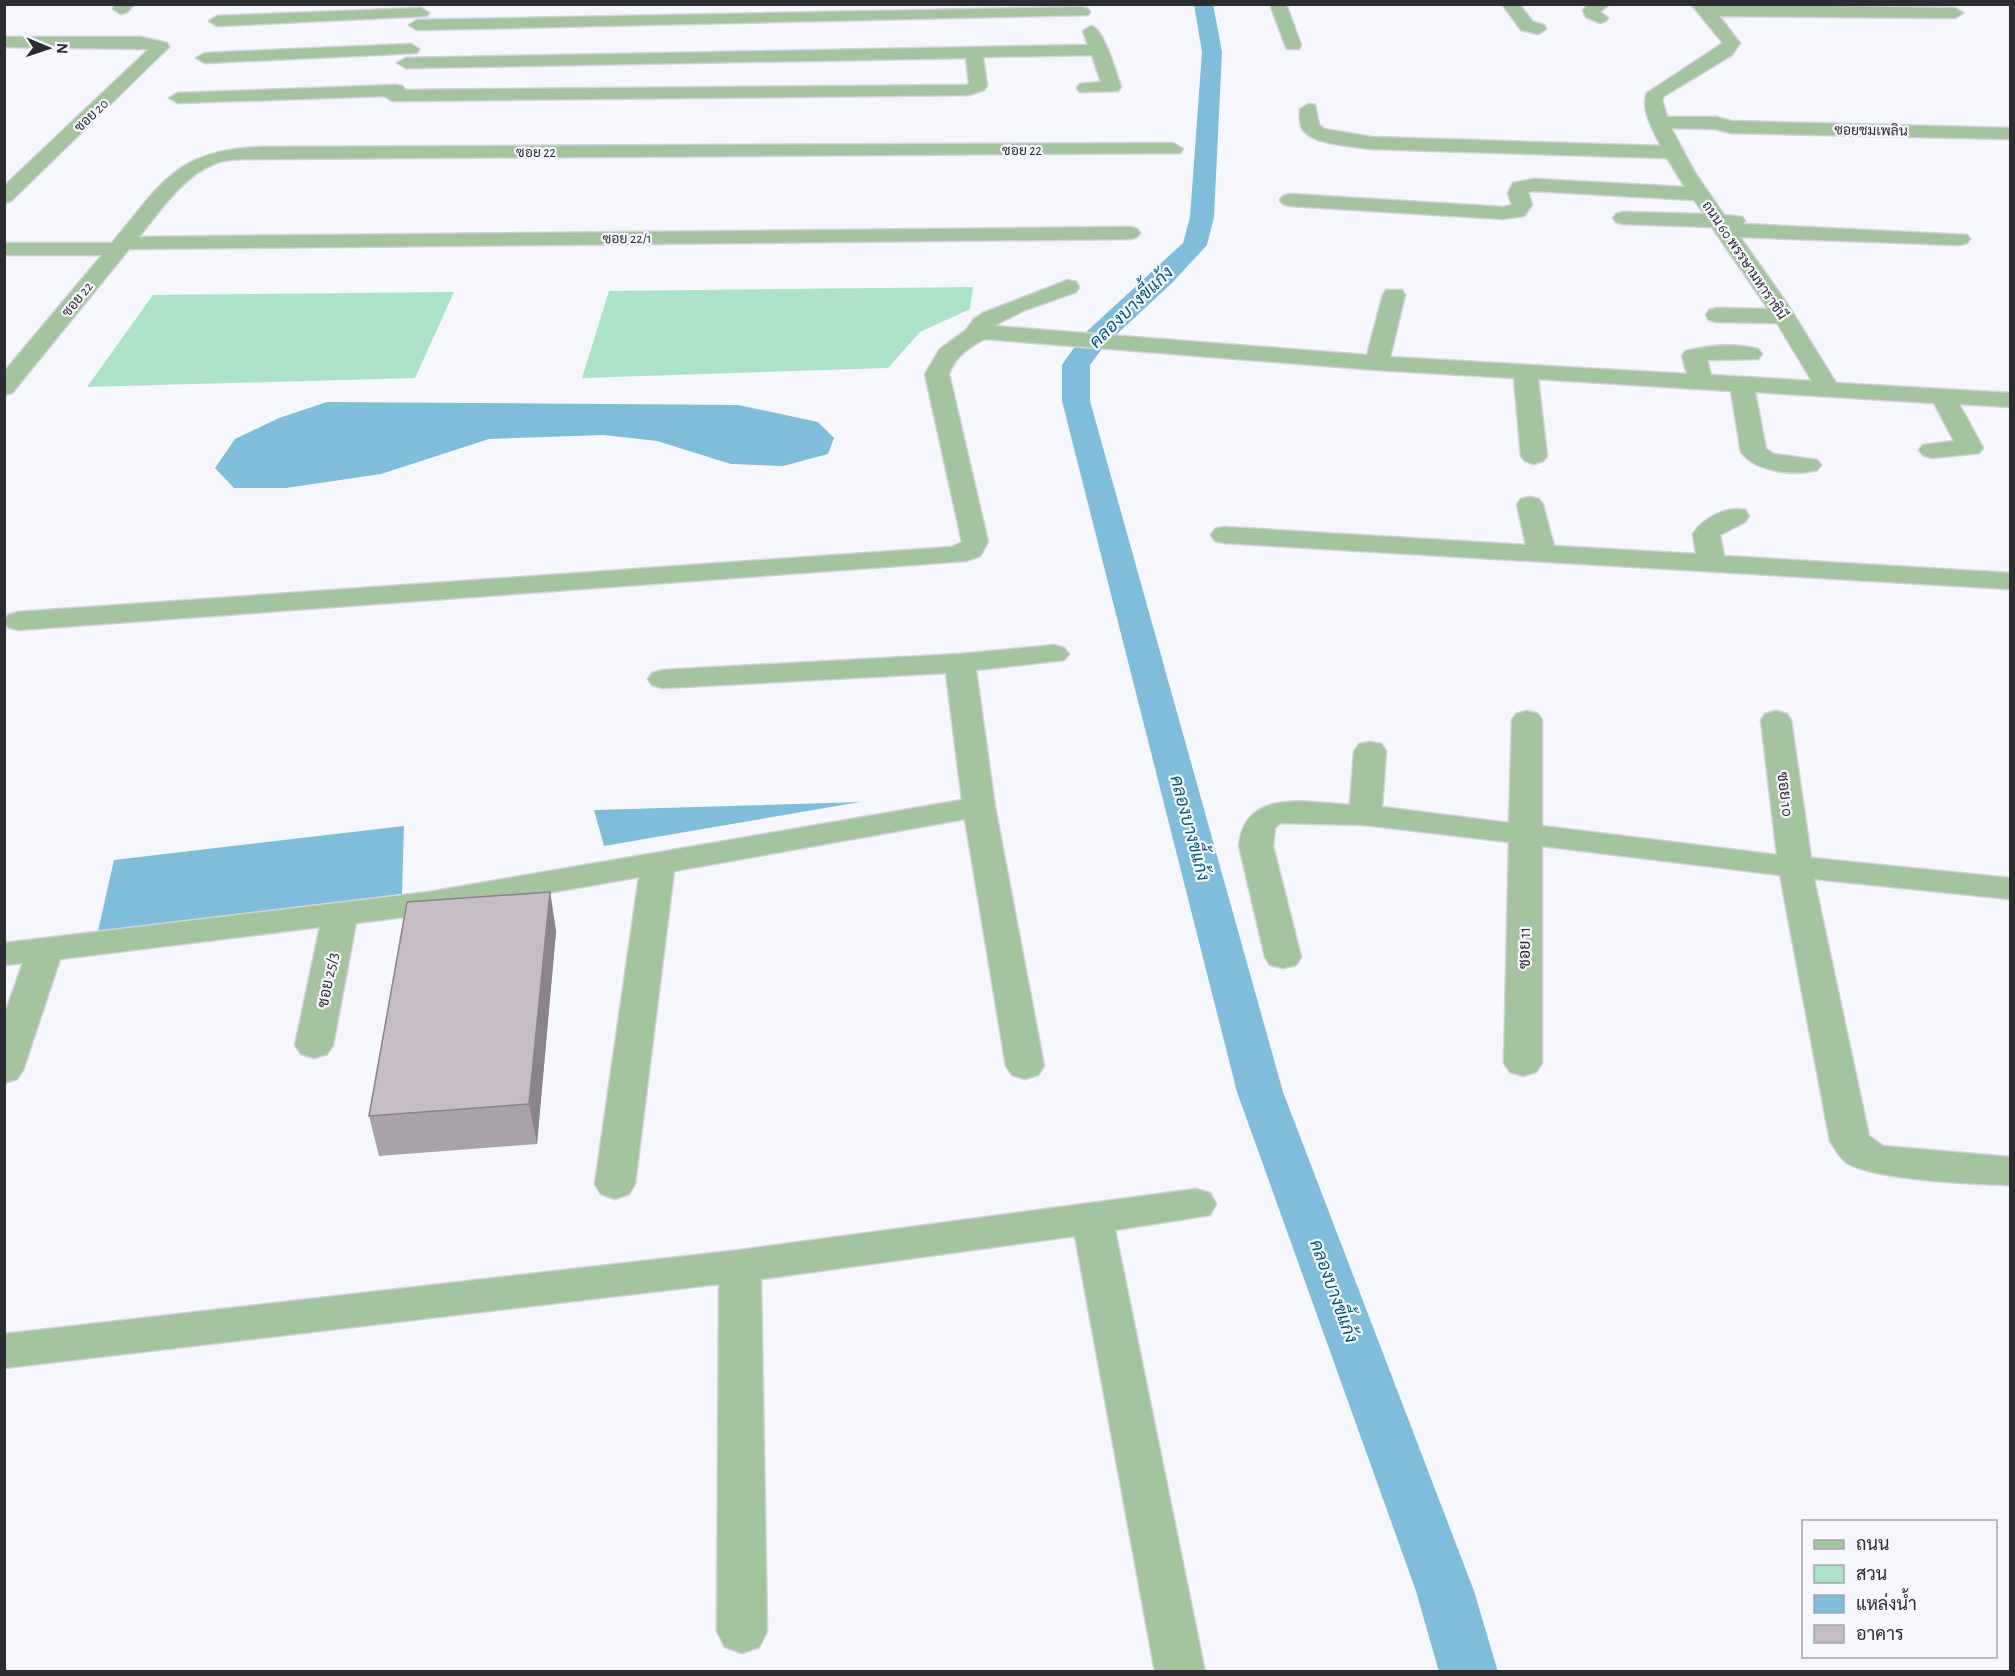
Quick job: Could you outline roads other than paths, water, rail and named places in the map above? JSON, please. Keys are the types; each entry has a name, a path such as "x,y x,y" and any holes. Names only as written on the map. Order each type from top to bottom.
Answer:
{"street":[{"path":"1278,4 1293,45"},
{"path":"1510,4 1527,26 1538,29"},
{"path":"217,21 421,14 1081,8 1112,87 1086,88"},
{"path":"1702,8 1955,13"},
{"name":"ถนน 60 พรรษามหาราชินี","path":"1702,8 1727,34 1732,43 1726,51 1656,93 1653,100 1660,126 1673,152 1784,316 1829,390"},
{"path":"393,97 421,14"},
{"path":"4,42 24,42"},
{"path":"4,58 24,42"},
{"name":"ซอย 20","path":"4,197 161,47 141,42 24,42"},
{"path":"205,58 1099,50"},
{"path":"177,98 969,90 978,86 974,52"},
{"path":"1309,109 1310,127 1317,134 1344,141 1673,152"},
{"name":"ซอยชมเพลิน","path":"1660,126 1717,131 1731,128 2010,133"},
{"name":"ซอย 22","path":"4,388 184,173 212,156 233,153 1173,149"},
{"path":"1290,200 1503,213 1517,212 1521,206 1518,193 1520,188 1534,185 1700,194"},
{"path":"1623,218 1960,239"},
{"path":"1723,225 1843,225"},
{"name":"ซอย 22/1","path":"4,249 1130,233"},
{"path":"981,332 977,330 977,326 983,321 1068,287"},
{"path":"1372,348 1394,296"},
{"path":"1717,315 1784,316"},
{"path":"18,621 956,555 969,550 975,542 937,374 940,364 951,350 981,332 1047,338 1372,348 1525,372 2010,400"},
{"path":"1291,334 1325,337"},
{"path":"1701,383 1694,356 1706,353 1750,354"},
{"path":"1525,372 1534,456"},
{"path":"1742,385 1754,452 1768,461 1808,465"},
{"path":"1932,450 1970,448 1942,396"},
{"path":"1530,505 1542,554"},
{"path":"1712,565 1706,534 1736,516"},
{"path":"1224,535 2010,581"},
{"path":"663,679 960,663 1054,654"},
{"path":"960,663 979,807 1025,1066"},
{"name":"ซอย 11","path":"1523,1063 1527,720"},
{"name":"ซอย 10","path":"1776,720 1795,867 1850,1141 1860,1152 1878,1160 2010,1171"},
{"path":"1365,815 1370,751"},
{"path":"4,954 340,915 658,864 979,807"},
{"path":"1283,957 1256,846 1257,831 1261,821 1269,814 1281,812 1365,815 1795,867 2010,888"},
{"path":"615,1184 658,864"},
{"name":"ซอย 25/3","path":"314,1045 340,915"},
{"path":"4,1070 46,949"},
{"path":"4,1351 740,1266 1196,1204"},
{"path":"1092,1219 1180,1671"},
{"path":"740,1266 742,1631"}],"water":[{"path":"327,402 738,405 818,422 834,438 828,454 783,466 731,464 657,441 604,435 489,439 381,474 286,488 234,488 215,468 235,439 279,418"},
{"path":"860,802 604,846 594,810"},
{"path":"404,826 402,894 98,931 114,860"}],"waterway":[{"name":"คลองบางขี้แก้ง","path":"1203,4 1212,52 1202,217 1195,245 1163,278 1094,340 1076,365 1076,401 1260,1092 1445,1591 1469,1672"}]}
